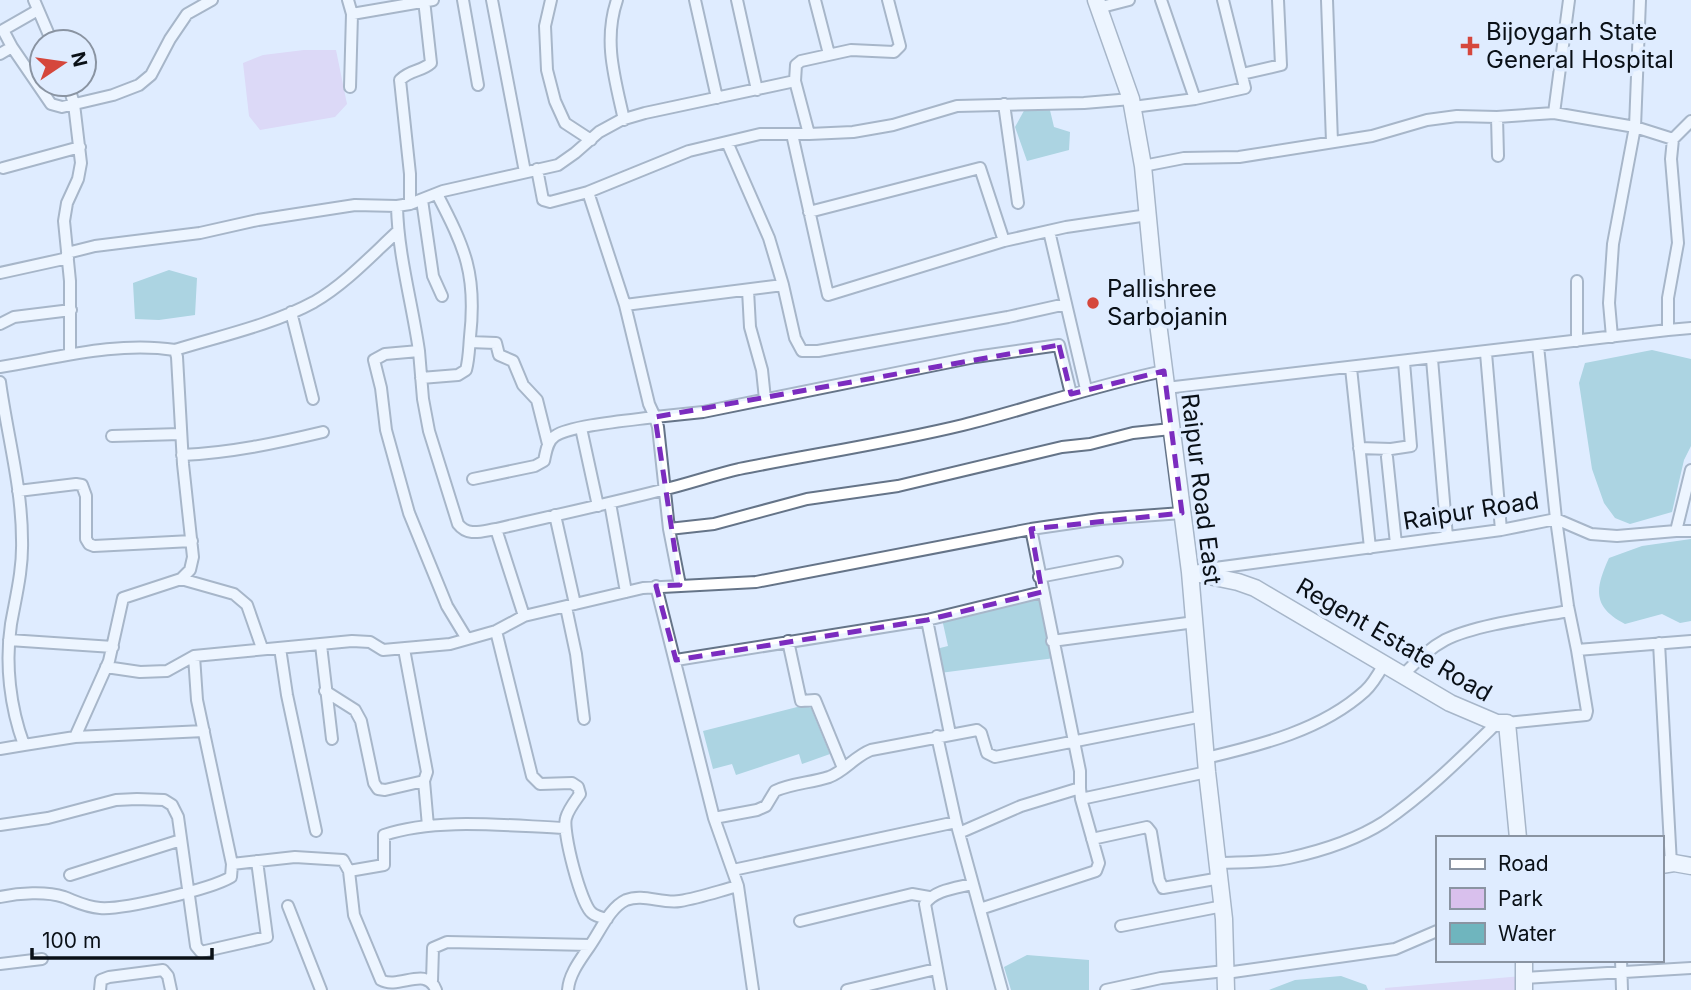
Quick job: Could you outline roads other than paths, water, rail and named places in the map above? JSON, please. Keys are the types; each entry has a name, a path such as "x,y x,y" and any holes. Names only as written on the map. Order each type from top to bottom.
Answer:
{"street":[{"path":"46,28 36,5 1,28 51,104 62,107 113,95 139,85 151,75 187,14 212,0"},
{"path":"348,0 352,14 350,87"},
{"path":"352,14 427,0 431,63 426,68 408,72 400,80 411,174 410,204"},
{"path":"463,0 478,85"},
{"path":"492,0 531,170 543,200 550,202 588,192 689,151 760,134 853,132 893,125 957,106 1132,103 1195,99 1245,88 1223,0"},
{"path":"551,0 545,26 547,71 555,101 565,123 591,140"},
{"path":"617,0 609,37 610,57 624,120"},
{"path":"695,0 717,97"},
{"path":"737,0 757,90"},
{"path":"815,0 829,54"},
{"path":"809,134 795,82 796,65 801,61 851,50 894,52 900,46 900,39 888,0"},
{"path":"1097,4 1129,0"},
{"path":"1161,0 1195,99"},
{"path":"1242,74 1281,65 1278,0"},
{"path":"1327,0 1332,142"},
{"path":"1554,113 1569,0"},
{"path":"1612,337 1609,303 1613,244 1635,127 1640,0"},
{"name":"Raipur Road East","path":"1097,4 1132,103 1143,166 1164,371 1190,572 1207,765 1220,871 1226,990"},
{"path":"0,54 12,47"},
{"path":"0,273 95,246 200,233 258,220 343,207 410,204 437,194 558,165 599,132 624,120 717,97 795,82"},
{"path":"70,354 71,310 64,221 67,203 78,179 81,163 72,98"},
{"path":"1004,104 1018,203"},
{"path":"1143,166 1184,158 1239,157 1372,136 1427,120 1457,116 1497,117 1554,113 1635,127 1673,139"},
{"path":"1497,117 1499,156"},
{"path":"1668,330 1668,298 1678,243 1671,159 1673,139 1691,121"},
{"path":"792,134 828,295 1004,241 1148,215"},
{"path":"727,142 769,238 795,338 802,351 818,351 1066,304"},
{"path":"3,168 80,147"},
{"path":"809,212 980,168 1004,241"},
{"path":"588,192 625,305 649,404 658,427 669,529 680,585"},
{"path":"421,378 463,373 468,365 470,342 473,297 468,262 461,239 437,194"},
{"path":"422,200 433,276 442,296"},
{"path":"397,206 397,232 413,309 429,431 458,524 464,531 472,533 598,506 813,453 882,443 965,425 1086,389 1164,371"},
{"path":"1049,231 1086,389"},
{"path":"0,367 84,351 157,348 175,350 291,312 331,290 397,232"},
{"path":"1577,281 1577,341"},
{"path":"625,305 783,285"},
{"path":"748,290 750,327 762,370 765,399"},
{"path":"0,324 13,317 71,310"},
{"path":"291,312 313,399"},
{"path":"1166,388 1691,328"},
{"path":"470,342 496,343 499,355 513,361 523,385 537,400 548,444"},
{"path":"473,479 535,466 544,461 548,444 554,436 580,428 703,412 975,357 1059,345 1071,394"},
{"path":"1538,346 1556,519 1591,534 1617,536 1691,531"},
{"path":"75,737 113,647 122,598 181,579 190,570 192,541 180,434 175,350"},
{"path":"419,351 385,354 374,360 381,388 386,430 409,513 447,606 467,639"},
{"path":"1486,353 1501,530"},
{"path":"1432,359 1447,537"},
{"path":"1359,448 1391,449 1411,446 1405,362"},
{"path":"1351,368 1370,548"},
{"path":"0,382 18,491 23,563 8,657 18,729 24,745"},
{"path":"580,428 598,506"},
{"path":"669,529 714,524 807,499 898,486 1062,447 1090,444 1133,433 1171,429"},
{"path":"182,455 207,454 276,443 323,432"},
{"path":"112,436 180,434"},
{"path":"1387,457 1396,544"},
{"path":"1676,531 1691,470"},
{"path":"18,491 82,485 86,496 86,539 94,547 192,541"},
{"path":"610,503 626,592"},
{"path":"106,667 140,672 167,671 194,656 352,641 370,642 383,650 450,644 496,631 524,616 656,586 756,582 1031,529 1100,519 1182,513"},
{"path":"555,516 570,605 584,719"},
{"name":"Raipur Road","path":"1190,572 1501,530 1556,519 1586,715 1502,723"},
{"path":"496,529 524,616"},
{"path":"980,909 1096,871 1099,863 1081,794 1081,778 1031,529"},
{"path":"1039,577 1117,562"},
{"name":"Regent Estate Road","path":"1190,572 1238,582 1262,591 1450,703 1502,723 1518,836"},
{"path":"181,579 234,594 247,605 262,648"},
{"path":"656,586 714,818 738,886 753,990"},
{"path":"676,660 927,620 1042,592"},
{"path":"1403,675 1425,653 1447,639 1489,626 1569,611"},
{"path":"927,620 950,734"},
{"path":"1052,641 1195,622"},
{"path":"496,631 531,776 540,784 572,783 578,787 580,794 566,818 565,828 584,902 592,913 607,919"},
{"path":"9,640 113,647"},
{"path":"789,641 801,701 815,700 843,768"},
{"path":"1577,650 1691,641"},
{"path":"1659,643 1666,864 1691,866"},
{"path":"321,645 331,739"},
{"path":"280,648 287,695 316,831"},
{"path":"404,649 427,772 424,781 428,827"},
{"path":"0,897 40,894 62,897 83,906 103,909 220,884 231,877 232,864 197,700 194,656"},
{"path":"733,870 958,827 1021,806 1207,765 1268,743 1341,709 1367,690 1384,664"},
{"path":"325,691 355,710 361,721 374,783 378,789 385,790 424,781"},
{"path":"714,818 757,810 766,806 775,791 828,777 858,755 871,750 937,736 977,730 981,733 987,753 995,757 1203,716"},
{"path":"1092,839 1147,827 1151,832 1159,880 1163,888 1220,871 1288,859 1332,846 1382,823 1440,778 1502,723"},
{"path":"0,749 75,737 204,731"},
{"path":"937,736 972,884 1002,990"},
{"path":"0,825 48,818 116,800 164,800 172,805 178,817 198,950 201,952 263,939 267,933 257,861"},
{"path":"349,871 384,865 384,835 402,829 565,828"},
{"path":"70,875 181,840"},
{"path":"232,864 295,857 343,860 349,871 354,915 381,980 386,983 419,979 434,985 433,948 447,942 590,945"},
{"path":"800,921 912,894 929,897 972,884"},
{"path":"557,990 568,987 578,963 614,908 625,900 638,897 667,902 679,901 738,886"},
{"path":"929,897 925,904 926,914 941,990"},
{"path":"289,906 321,990"},
{"path":"1121,926 1223,906"},
{"path":"1106,990 1161,978 1360,956 1395,949 1436,931"},
{"path":"0,964 42,959"},
{"path":"1524,962 1524,984 1691,968"},
{"path":"1621,962 1622,990"},
{"path":"847,989 936,969"},
{"path":"100,990 101,980 109,977 163,970 168,976 171,990"}],"water":[{"path":"1049,106 1054,127 1070,132 1069,150 1027,161 1015,127 1026,107"},
{"path":"169,270 197,278 195,315 159,320 135,319 133,283"},
{"path":"1652,350 1691,359 1691,446 1684,460 1672,512 1630,524 1615,518 1604,503 1592,469 1579,383 1585,363"},
{"path":"1691,539 1691,621 1680,623 1662,614 1625,624 1607,611 1599,596 1599,588 1609,558 1642,546"},
{"path":"1042,598 1055,658 940,673 936,649 948,646 942,619"},
{"path":"805,705 811,708 830,754 802,764 799,754 736,775 732,764 713,769 703,731"},
{"path":"1027,955 1089,960 1089,990 1011,990 1004,967"},
{"path":"1341,976 1366,985 1368,990 1269,990 1295,980"}],"place":[{"name":"Bijoygarh State General Hospital","path":"1470,46"},
{"name":"Pallishree Sarbojanin","path":"1093,303"}]}
